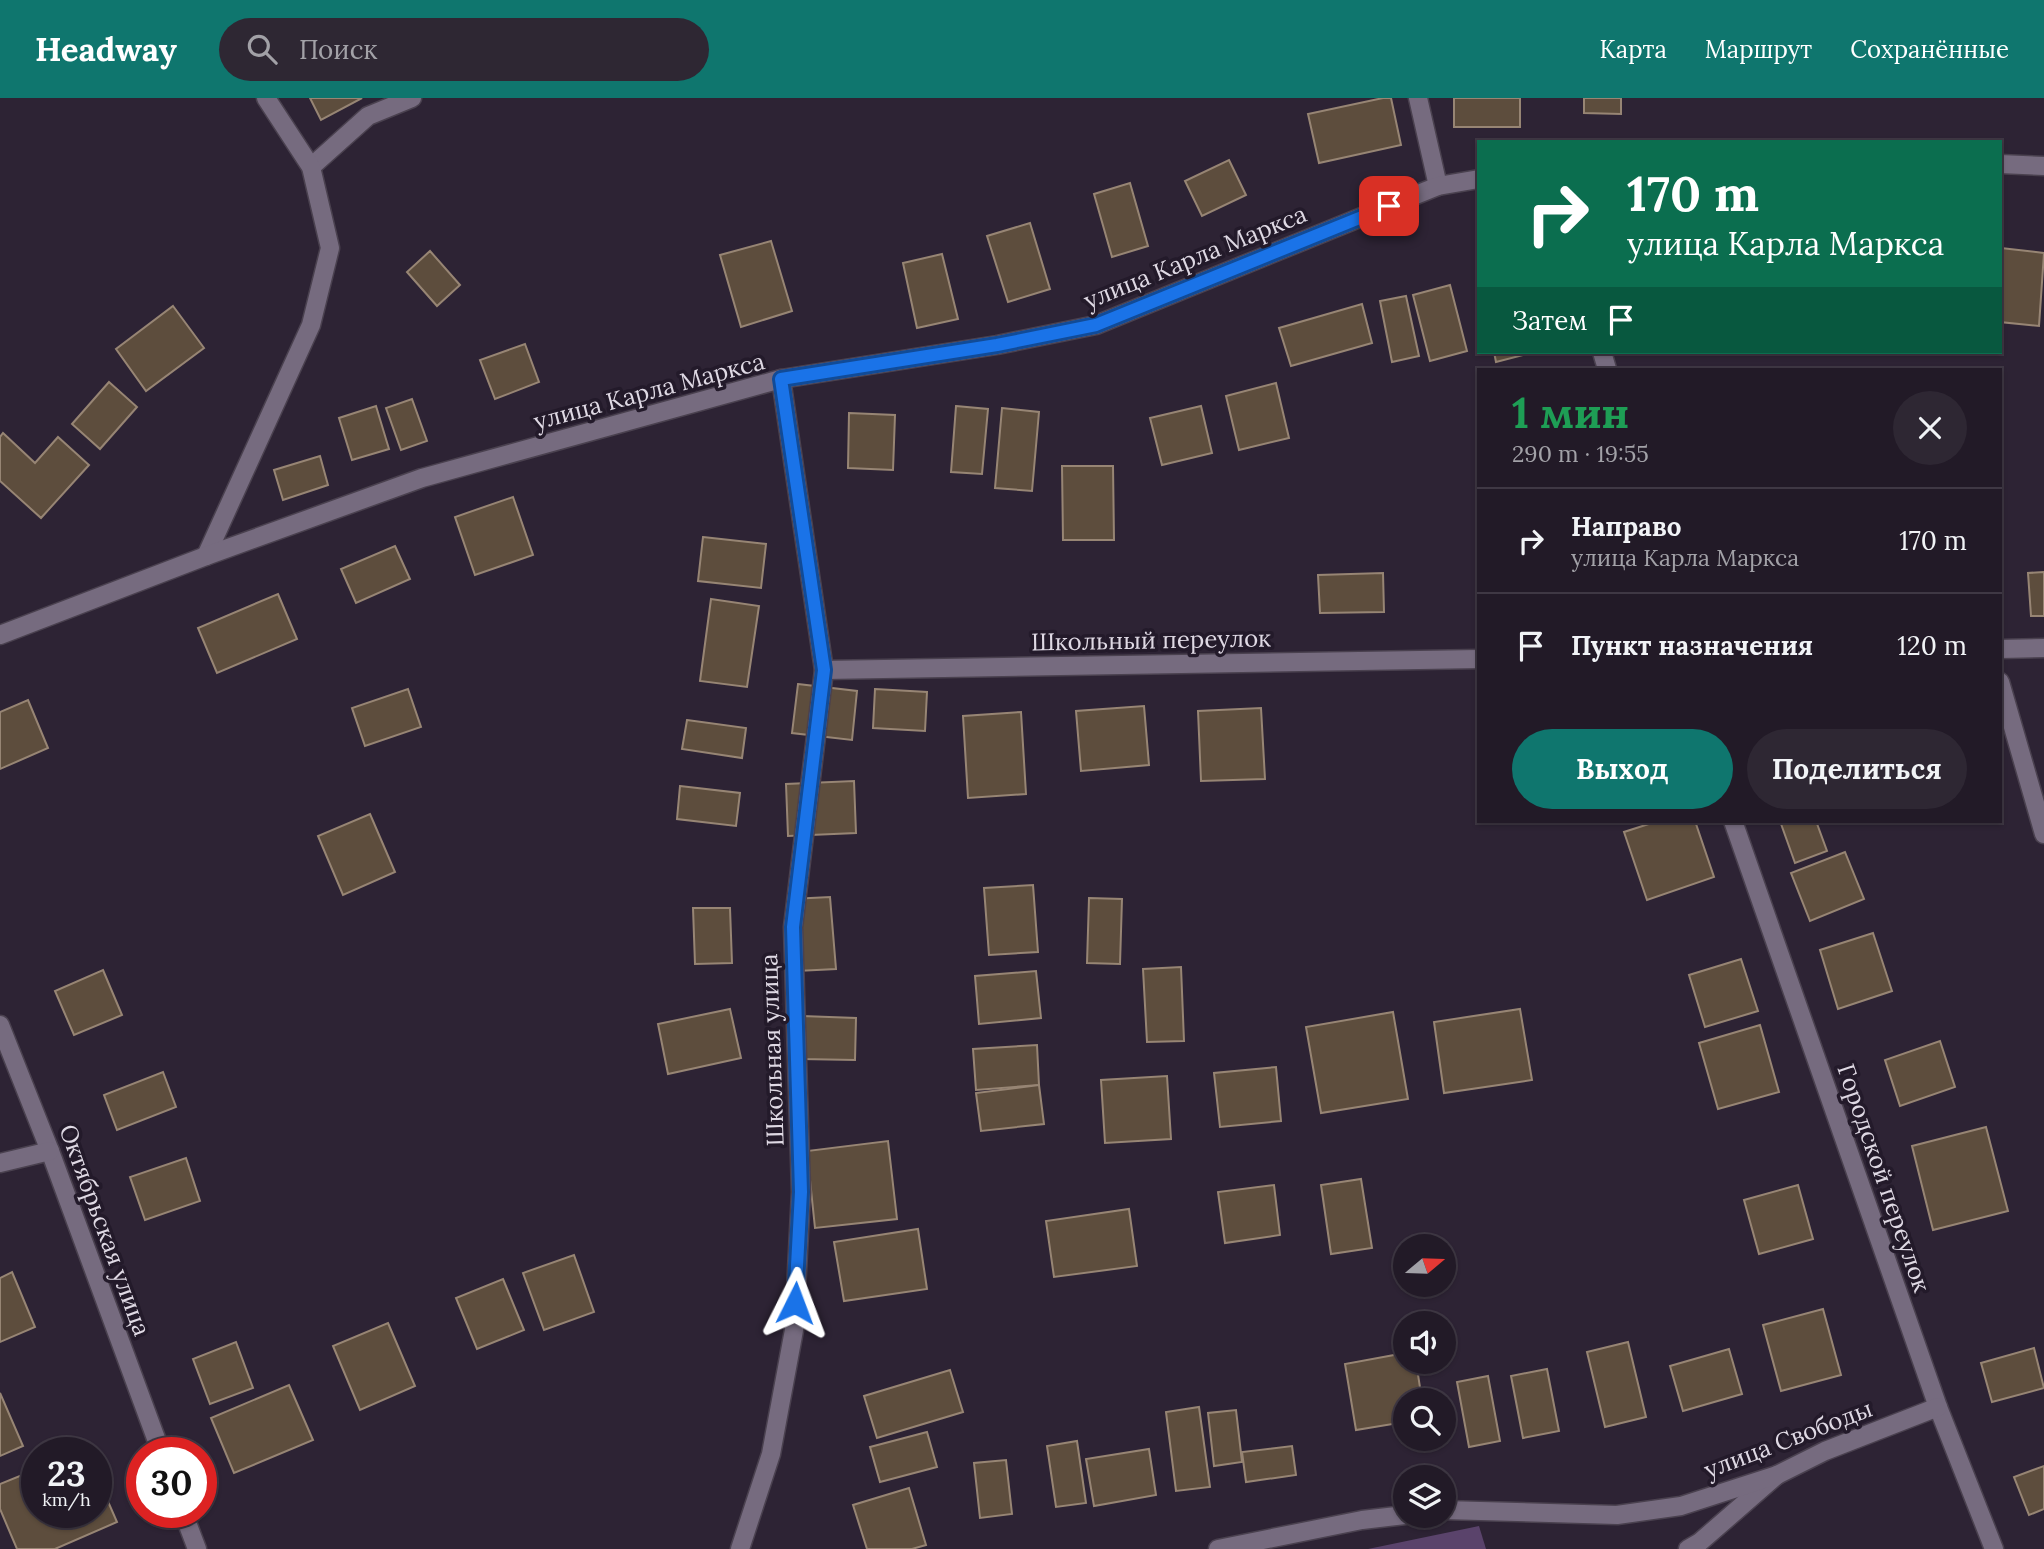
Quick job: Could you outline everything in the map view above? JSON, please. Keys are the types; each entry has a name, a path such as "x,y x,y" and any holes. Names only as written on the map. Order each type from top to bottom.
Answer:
{"street":[{"path":"206,556 311,325 330,248 311,167 266,98"},
{"path":"311,167 368,116 412,98"},
{"path":"1418,98 1438,186"},
{"path":"2002,164 2044,166"},
{"name":"улица Карла Маркса","path":"0,635 206,556 422,478 781,379 997,345 1096,325 1438,186 1477,179"},
{"name":"Школьная улица","path":"740,1549 771,1454 794,1330 801,1192 793,927 824,670 781,379"},
{"path":"2002,649 2044,648"},
{"name":"Школьный переулок","path":"824,670 1477,659"},
{"path":"2002,689 2044,834"},
{"name":"Городской переулок","path":"1734,823 1938,1407 1994,1549"},
{"name":"Октябрьская улица","path":"0,1025 50,1151 155,1437"},
{"path":"0,1163 50,1151"},
{"name":"улица Свободы","path":"1456,1510 1617,1515 1681,1506 1777,1475 1825,1451 1938,1407"},
{"path":"1688,1549 1700,1542 1777,1475"},
{"path":"1217,1549 1362,1520 1393,1516"},
{"path":"189,1528 197,1549"}],"shaded area":[{"path":"1479,1526 1486,1549 1368,1549"}],"building":[{"path":"310,98 362,98 321,120"},
{"path":"1391,98 1401,145 1319,163 1308,114"},
{"path":"1454,98 1520,98 1520,127 1454,127"},
{"path":"1584,98 1621,98 1621,114 1584,113"},
{"path":"1229,160 1246,195 1202,216 1185,181"},
{"path":"1130,183 1148,246 1112,257 1094,194"},
{"path":"1030,223 1050,289 1008,302 987,236"},
{"path":"771,241 792,311 741,327 720,255"},
{"path":"2002,248 2044,253 2039,326 2002,322"},
{"path":"430,251 460,285 437,306 407,272"},
{"path":"942,254 958,319 917,328 903,263"},
{"path":"1450,285 1467,351 1430,361 1413,295"},
{"path":"1406,296 1419,356 1392,362 1380,301"},
{"path":"1362,304 1372,343 1291,366 1279,328"},
{"path":"173,306 204,348 146,391 116,349"},
{"path":"525,344 539,382 495,399 480,360"},
{"path":"1494,354 1527,354 1496,362"},
{"path":"109,382 137,407 100,449 72,424"},
{"path":"1276,383 1289,438 1239,450 1226,396"},
{"path":"412,399 427,441 401,450 386,408"},
{"path":"376,406 389,449 352,460 339,418"},
{"path":"956,406 988,409 982,474 951,472"},
{"path":"1201,406 1212,453 1162,465 1150,418"},
{"path":"1002,408 1039,412 1032,491 995,488"},
{"path":"849,413 895,415 893,470 848,468"},
{"path":"3,433 35,463 58,437 89,465 41,518 0,481 0,437"},
{"path":"320,456 328,485 283,500 274,470"},
{"path":"1062,466 1113,466 1114,540 1063,540"},
{"path":"513,497 533,555 475,575 455,517"},
{"path":"703,537 766,544 761,588 698,581"},
{"path":"395,546 410,579 356,603 341,569"},
{"path":"2044,572 2044,616 2031,616 2028,573"},
{"path":"1383,573 1384,612 1320,613 1318,575"},
{"path":"278,594 297,639 217,673 198,628"},
{"path":"711,599 759,606 747,687 700,681"},
{"path":"798,684 857,691 852,740 792,733"},
{"path":"408,689 421,727 365,746 352,708"},
{"path":"875,689 927,692 925,731 873,728"},
{"path":"28,700 48,748 0,769 0,712"},
{"path":"1144,706 1149,765 1081,771 1076,711"},
{"path":"1261,708 1265,779 1201,781 1198,711"},
{"path":"1021,712 1026,794 968,798 963,716"},
{"path":"687,720 746,728 742,758 682,749"},
{"path":"854,781 856,833 788,836 786,784"},
{"path":"680,786 740,793 736,826 677,819"},
{"path":"370,814 395,872 343,895 318,836"},
{"path":"1652,823 1696,823 1714,877 1647,900 1624,832"},
{"path":"1781,823 1817,823 1827,851 1795,863"},
{"path":"1845,852 1864,899 1810,921 1791,873"},
{"path":"1033,885 1038,952 989,955 984,888"},
{"path":"830,897 836,969 797,971 791,899"},
{"path":"1089,898 1122,899 1120,964 1087,963"},
{"path":"693,908 730,908 732,963 695,964"},
{"path":"1873,933 1892,991 1838,1009 1820,950"},
{"path":"1741,959 1758,1011 1705,1027 1689,975"},
{"path":"1181,967 1184,1041 1147,1042 1143,969"},
{"path":"103,970 122,1015 74,1035 55,991"},
{"path":"1036,971 1041,1018 979,1024 975,976"},
{"path":"730,1009 741,1058 668,1074 658,1024"},
{"path":"1520,1009 1532,1080 1444,1093 1434,1022"},
{"path":"1393,1012 1408,1099 1321,1113 1306,1027"},
{"path":"802,1016 856,1018 855,1060 801,1059"},
{"path":"1760,1025 1779,1092 1718,1109 1699,1043"},
{"path":"1940,1041 1955,1087 1900,1106 1885,1060"},
{"path":"1037,1045 1039,1085 976,1090 973,1049"},
{"path":"1276,1067 1281,1121 1220,1127 1214,1073"},
{"path":"163,1072 176,1107 117,1130 104,1095"},
{"path":"1167,1076 1171,1139 1105,1143 1101,1080"},
{"path":"1039,1085 1044,1124 981,1131 976,1093"},
{"path":"1986,1127 2008,1211 1933,1230 1912,1146"},
{"path":"888,1141 897,1219 815,1228 807,1151"},
{"path":"186,1158 200,1201 145,1220 130,1177"},
{"path":"1361,1179 1372,1248 1331,1254 1321,1185"},
{"path":"1274,1185 1280,1235 1225,1243 1218,1192"},
{"path":"1798,1185 1813,1239 1759,1254 1744,1200"},
{"path":"1129,1209 1137,1266 1054,1277 1046,1221"},
{"path":"918,1229 927,1289 844,1301 834,1242"},
{"path":"574,1255 594,1312 544,1330 523,1273"},
{"path":"12,1272 35,1327 0,1342 0,1278"},
{"path":"503,1279 524,1330 477,1349 456,1298"},
{"path":"1823,1309 1841,1375 1781,1391 1763,1325"},
{"path":"388,1323 415,1386 360,1410 333,1346"},
{"path":"236,1342 253,1388 210,1404 193,1359"},
{"path":"1628,1342 1646,1417 1605,1427 1587,1352"},
{"path":"2034,1348 2044,1388 1992,1402 1981,1363"},
{"path":"1729,1349 1742,1394 1683,1411 1670,1366"},
{"path":"1393,1355 1393,1374 1418,1374 1420,1388 1393,1388 1393,1424 1356,1430 1345,1364"},
{"path":"1547,1369 1559,1431 1523,1438 1511,1376"},
{"path":"950,1370 963,1412 877,1438 864,1396"},
{"path":"1488,1376 1500,1441 1469,1447 1457,1382"},
{"path":"289,1385 313,1440 234,1473 211,1418"},
{"path":"0,1393 21,1447 0,1456"},
{"path":"1199,1407 1210,1487 1176,1491 1166,1412"},
{"path":"1236,1410 1242,1462 1214,1466 1208,1413"},
{"path":"927,1432 937,1467 880,1482 870,1447"},
{"path":"1077,1441 1086,1503 1056,1507 1047,1446"},
{"path":"1292,1446 1296,1475 1246,1482 1242,1452"},
{"path":"1149,1449 1156,1495 1094,1506 1086,1459"},
{"path":"1006,1460 1012,1514 980,1518 974,1463"},
{"path":"2044,1466 2044,1509 2029,1515 2014,1477"},
{"path":"21,1475 21,1528 103,1528 55,1549 17,1549 0,1509 0,1484"},
{"path":"909,1488 926,1545 912,1549 867,1549 853,1505"},
{"path":"112,1511 117,1522 112,1524"}],"route":[{"path":"795,1303 801,1192 793,927 824,670 781,379 997,345 1096,325 1389,206"}]}
